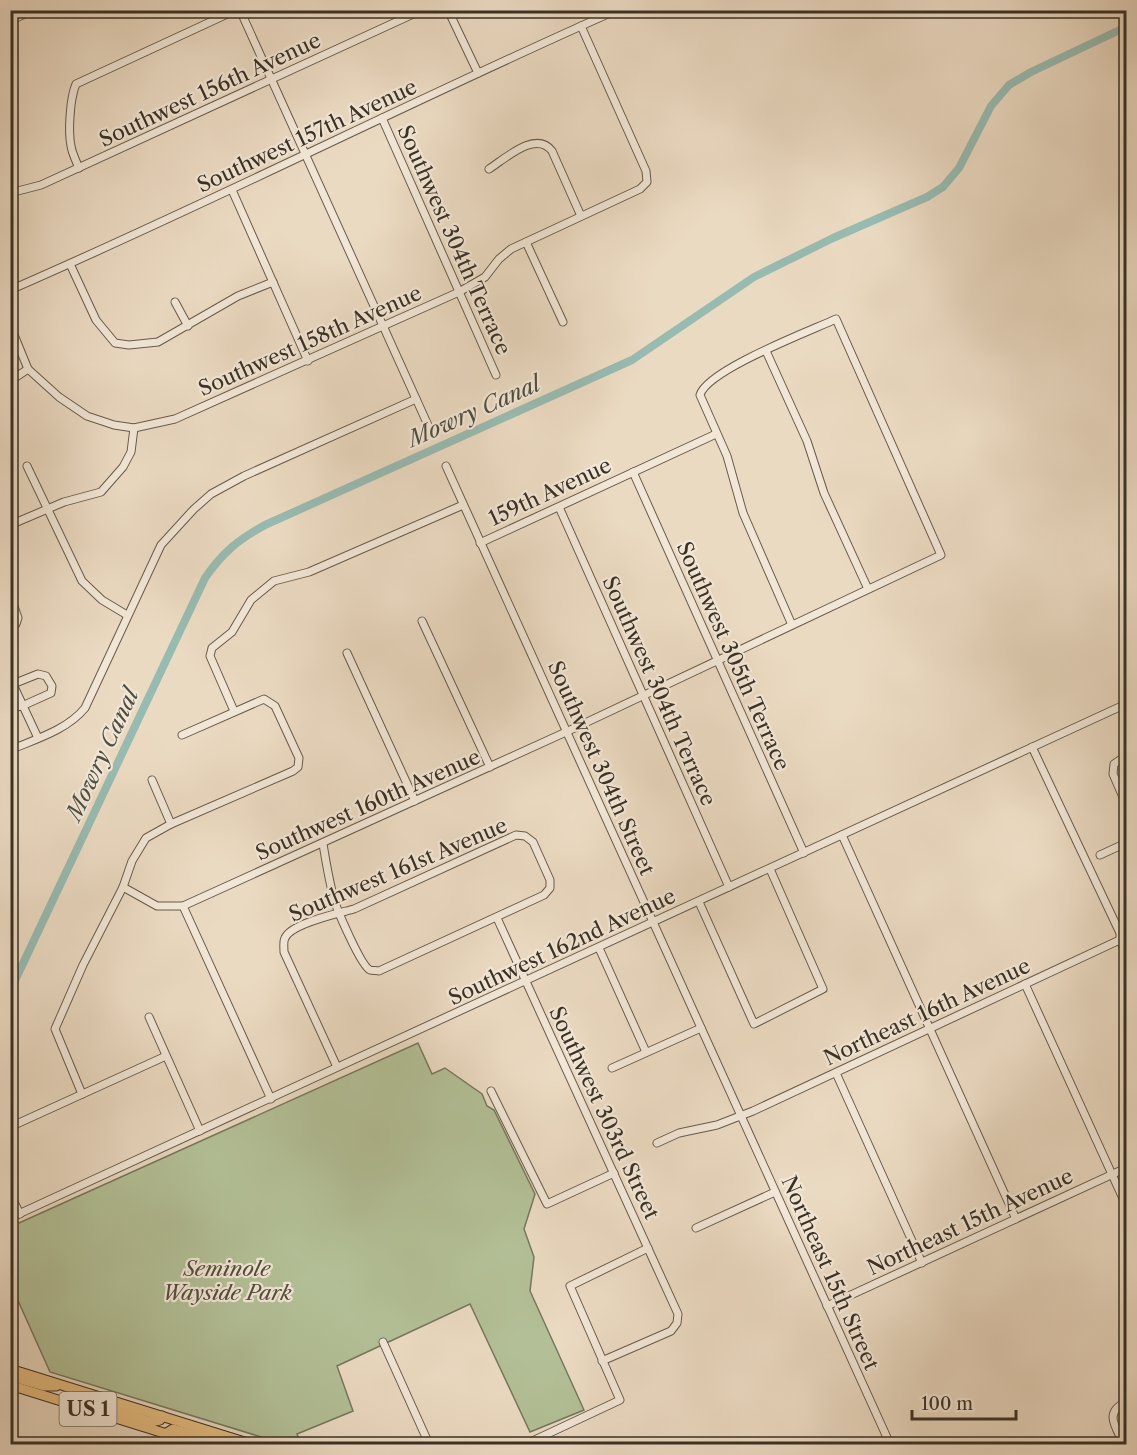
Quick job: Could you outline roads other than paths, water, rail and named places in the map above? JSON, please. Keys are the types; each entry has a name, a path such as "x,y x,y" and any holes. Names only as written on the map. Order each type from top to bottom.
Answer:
{"highway":[{"name":"US 1","path":"10,1368 251,1444"},
{"path":"10,1376 44,1386 67,1386"},
{"name":"US 1","path":"10,1385 199,1444"},
{"path":"63,1401 87,1401 152,1422 160,1420 162,1416"},
{"path":"165,1434 173,1429 226,1444"}],"street":[{"path":"10,21 33,10"},
{"path":"79,168 71,148 70,138 73,91 76,84 238,10 432,434"},
{"name":"Southwest 156th Avenue","path":"10,193 41,185 422,10"},
{"path":"448,10 478,73"},
{"name":"Southwest 157th Avenue","path":"10,290 232,190 617,10"},
{"name":"Southwest 158th Avenue","path":"134,428 175,419 459,292 485,277 507,252 640,189 647,182 647,176 581,26"},
{"name":"Southwest 304th Terrace","path":"382,118 496,375"},
{"path":"489,168 525,147 537,142 545,144 549,147 581,216"},
{"path":"232,190 308,361"},
{"path":"526,242 563,322"},
{"path":"70,264 96,320 115,343 129,345 158,342 238,296 273,282"},
{"path":"175,302 188,326"},
{"path":"718,661 941,555 836,319 725,371 702,389 700,395 732,471 743,513 792,625"},
{"path":"10,325 28,369 59,397 87,416 114,425 134,428 131,452 123,467 102,492 47,508 10,525"},
{"path":"766,351 807,441 824,493 868,590"},
{"path":"10,381 28,369"},
{"path":"10,750 62,727 85,708 161,544 211,494 244,476 416,399"},
{"name":"159th Avenue","path":"480,543 716,434"},
{"path":"27,466 82,581 102,600 127,615"},
{"name":"Southwest 304th Street","path":"446,466 741,1116"},
{"name":"Southwest 305th Terrace","path":"633,472 804,853"},
{"path":"234,711 210,656 212,648 232,633 251,600 274,581 309,572 463,505"},
{"name":"Southwest 304th Terrace","path":"559,507 729,887"},
{"path":"10,595 18,618 16,624 10,627"},
{"path":"422,621 490,767"},
{"path":"346,653 415,801"},
{"name":"Southwest 160th Avenue","path":"183,906 718,661"},
{"path":"10,708 22,706 51,693 52,686 45,676 38,674 12,681 22,706 38,738"},
{"path":"82,1094 55,1029 83,965 123,887 132,861 146,838 171,824 298,767 299,758 275,706 264,699 182,735"},
{"name":"Southwest 162nd Avenue","path":"10,1218 1126,704"},
{"path":"1032,747 1123,939 1126,954"},
{"path":"1126,756 1114,764 1113,774 1126,804"},
{"path":"152,780 171,824"},
{"path":"842,835 1016,1219"},
{"name":"Southwest 161st Avenue","path":"337,1067 284,952 285,938 291,931 318,918 354,909 516,836 525,836 533,842 550,880 550,888 544,895 497,918"},
{"path":"1100,855 1126,843"},
{"path":"322,844 334,900 363,964 370,970 379,971 497,918"},
{"path":"699,902 754,1023 823,989 770,869"},
{"path":"123,887 157,906 183,906 271,1099"},
{"name":"Southwest 303rd Street","path":"497,918 678,1314 677,1323 671,1331 602,1361"},
{"name":"Northeast 16th Avenue","path":"657,1143 679,1133 717,1125 741,1116 1123,939"},
{"path":"599,948 646,1052"},
{"path":"1025,984 1126,1205"},
{"path":"149,1017 200,1131"},
{"path":"612,1068 701,1028"},
{"path":"10,1127 166,1056"},
{"path":"836,1073 922,1263"},
{"path":"492,1091 547,1204 614,1173"},
{"name":"Northeast 15th Street","path":"741,1116 890,1444"},
{"name":"Northeast 15th Avenue","path":"827,1306 1126,1168"},
{"path":"696,1228 775,1192"},
{"path":"10,1194 20,1214"},
{"path":"526,1444 620,1400 570,1286 604,1267 648,1248"},
{"path":"383,1342 429,1444"},
{"path":"1124,1444 1113,1420 1113,1412 1126,1402"}],"waterway":[{"name":"Mowry Canal","path":"10,991 205,578 232,547 265,525 632,360 754,277 833,238 927,197 943,187 959,168 991,106 1009,85 1031,72 1126,27"}],"park label":[{"name":"Seminole Wayside Park","path":"227,1281"}]}
